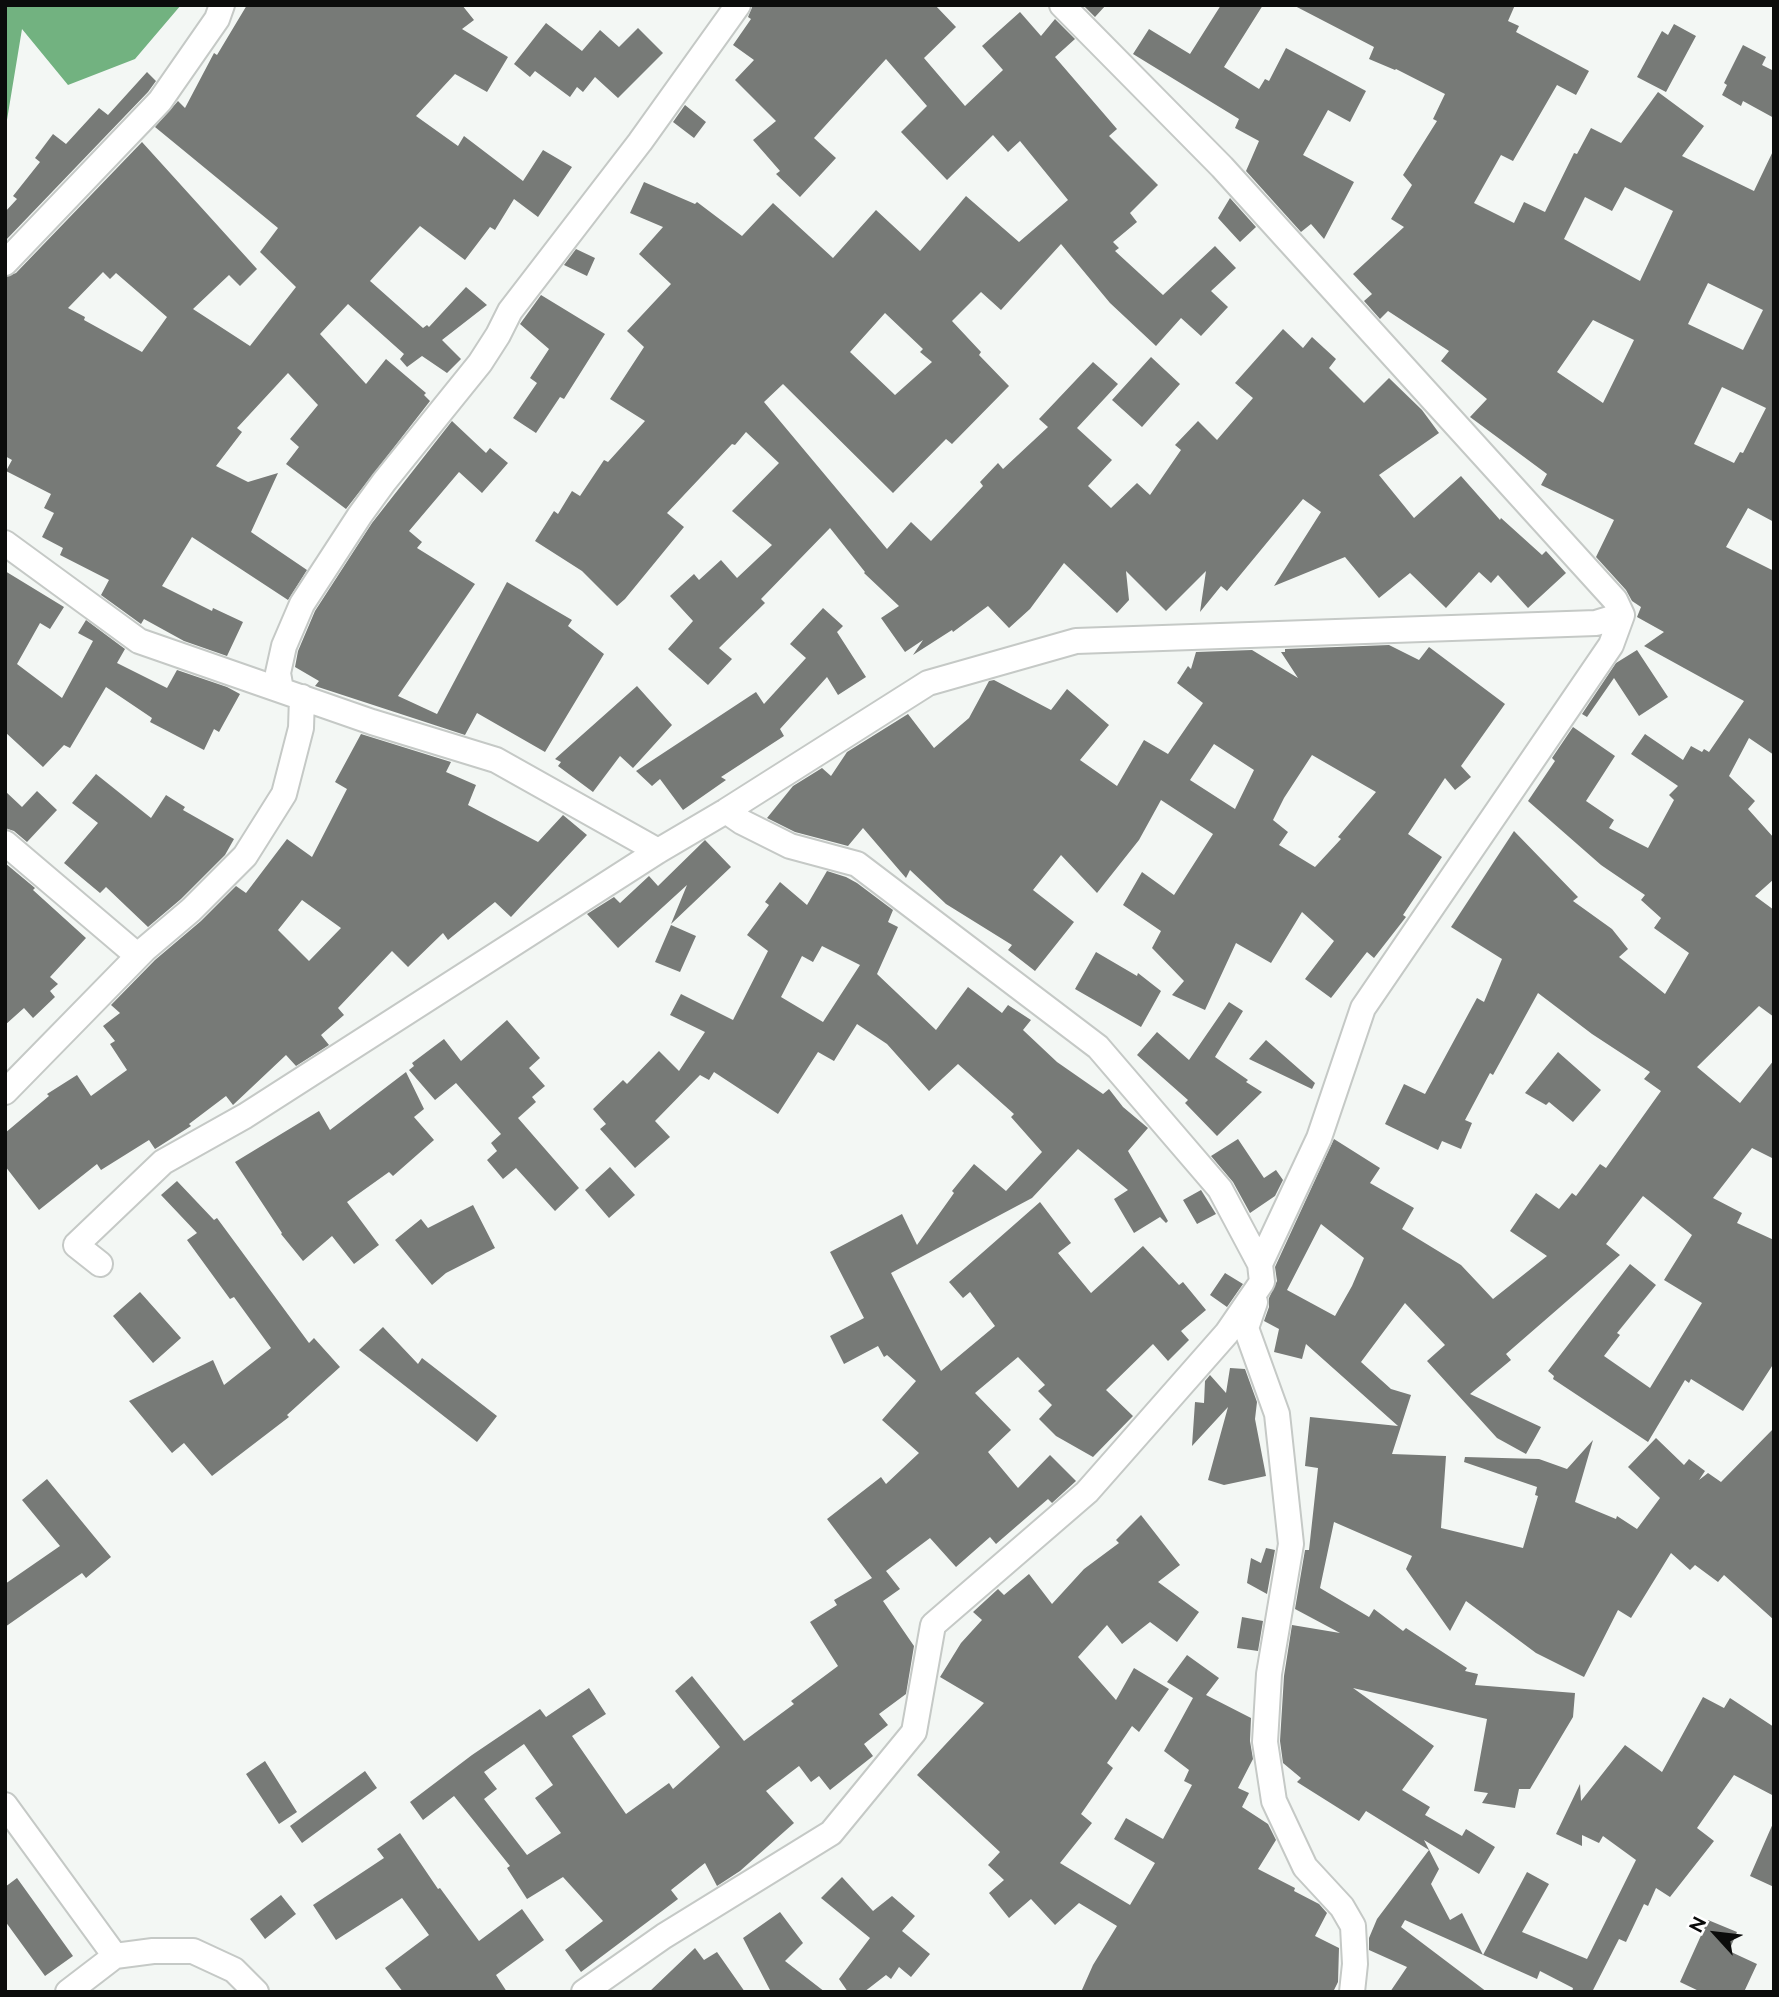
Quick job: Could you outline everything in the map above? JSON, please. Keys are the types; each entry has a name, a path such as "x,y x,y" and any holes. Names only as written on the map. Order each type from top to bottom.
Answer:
{"street":[{"path":"5,263 160,101 217,19 222,5"},
{"path":"5,1092 138,956 191,910 245,856 284,794 301,728 291,694 278,673 284,646 302,604 384,482 480,363 522,294 640,142 738,5"},
{"path":"584,1992 664,1936 831,1833 914,1732 933,1625 1087,1492 1227,1333 1261,1273 1319,1138 1363,1007 1611,645 1622,615 1615,600 1222,167 1062,5"},
{"path":"5,543 139,641 372,722 496,760 658,851"},
{"path":"100,1264 76,1245 163,1163 287,1089 658,851 928,683 1076,641 1597,622 1622,615"},
{"path":"726,811 790,846 857,863 1098,1048 1220,1189 1261,1273 1246,1328 1277,1414 1291,1544 1269,1674 1265,1742 1274,1801 1305,1867 1342,1906 1353,1926 1355,1964 1352,1992"},
{"path":"5,843 138,956"},
{"path":"5,1805 115,1956"},
{"path":"68,1992 115,1956 153,1951 193,1951 234,1970 256,1992"}],"shaded area":[{"path":"5,5 181,5 135,59 68,85 22,29 5,132"}],"building":[{"path":"247,5 462,5 474,20 462,29 508,57 487,92 455,74 416,116 458,146 464,136 523,181 543,150 572,167 538,217 514,199 495,230 490,227 465,260 420,226 370,281 423,328 427,325 429,327 466,287 487,305 442,340 461,359 447,373 422,356 407,367 400,359 404,354 348,304 320,334 366,384 386,359 426,393 424,395 430,401 346,509 286,464 299,447 290,439 318,405 288,373 237,428 242,432 216,466 248,482 278,473 251,532 307,570 288,600 192,537 162,586 212,611 213,608 243,622 227,656 184,641 144,619 141,624 101,595 109,580 60,555 63,548 42,537 54,513 44,508 51,494 6,471 12,460 5,456 5,277 16,273 142,142 257,269 240,286 229,275 193,309 250,346 296,287 260,252 278,228 155,127 178,101 185,108 214,53 217,55","holes":["103,272 110,279 116,273 167,317 142,352 84,320 85,317 68,308"]},
{"path":"753,5 935,5 956,27 924,58 965,106 1003,70 982,46 1020,12 1041,36 1055,19 1075,39 1055,57 1117,129 1109,136 1158,185 1130,213 1137,222 1113,242 1119,248 1115,251 1163,295 1215,246 1236,268 1211,291 1228,307 1201,336 1181,318 1156,346 1110,303 1061,244 1001,310 981,292 952,321 981,352 979,355 1009,386 952,444 946,439 893,493 783,384 764,402 887,549 911,522 931,541 983,486 980,482 998,463 1003,469 1048,427 1039,419 1093,362 1118,384 1077,428 1112,460 1088,486 1111,508 1137,483 1150,495 1181,450 1175,445 1198,421 1217,440 1253,398 1235,383 1283,329 1303,348 1312,337 1336,359 1329,368 1364,403 1389,378 1422,410 1439,433 1379,475 1414,518 1461,476 1500,520 1501,518 1542,555 1546,551 1566,573 1528,608 1498,575 1491,583 1479,572 1446,608 1410,573 1379,598 1345,557 1274,586 1321,512 1303,499 1227,591 1221,586 1200,612 1206,571 1166,611 1126,571 1129,600 1117,613 1064,563 1030,609 1009,628 988,606 953,632 952,630 913,655 923,640 905,652 881,618 899,606 864,573 830,528 761,599 765,603 719,648 732,659 708,685 668,649 693,621 670,596 694,574 699,580 721,560 737,578 772,545 732,511 779,463 746,432 667,513 684,527 617,606 582,571 535,541 554,511 558,514 572,491 580,496 604,460 608,462 645,421 610,399 644,347 627,331 671,284 639,254 663,227 630,213 644,182 695,204 697,202 742,236 773,203 833,258 876,210 920,251 966,196 1019,242 1068,200 1020,141 1008,152 993,135 947,180 901,132 927,106 886,59 814,138 836,158 800,197 776,174 780,171 753,140 776,121 735,80 754,60 733,45 751,19 748,17","holes":["885,313 923,349 920,352 932,362 895,395 850,352"]},
{"path":"1083,5 1106,5 1095,17"},
{"path":"1221,5 1263,5 1224,67 1259,89 1265,79 1269,81 1286,48 1366,91 1350,122 1328,110 1303,155 1354,182 1324,239 1311,224 1301,232 1246,171 1259,141 1235,128 1239,119 1133,54 1149,29 1190,54"},
{"path":"1293,5 1515,5 1508,21 1519,26 1516,32 1589,71 1576,95 1557,85 1513,161 1501,155 1474,203 1514,223 1524,202 1545,212 1574,153 1577,154 1591,128 1621,143 1658,92 1704,126 1682,156 1754,191 1774,149 1774,522 1748,508 1726,547 1774,571 1774,755 1749,738 1729,776 1755,801 1748,809 1774,838 1774,879 1755,896 1774,910 1774,1017 1759,1006 1697,1067 1740,1103 1774,1060 1774,1159 1752,1148 1713,1198 1742,1213 1737,1223 1774,1240 1774,1363 1743,1411 1691,1379 1689,1383 1685,1380 1648,1442 1553,1379 1554,1376 1548,1371 1630,1264 1656,1285 1617,1333 1620,1335 1604,1356 1650,1388 1702,1303 1664,1280 1692,1235 1643,1196 1606,1244 1620,1255 1506,1354 1511,1360 1470,1394 1541,1427 1526,1454 1497,1438 1427,1361 1445,1345 1405,1303 1361,1362 1391,1389 1411,1395 1392,1454 1446,1456 1441,1528 1523,1548 1538,1496 1535,1495 1537,1487 1464,1462 1465,1457 1539,1459 1567,1469 1593,1440 1575,1502 1616,1519 1617,1516 1637,1529 1660,1498 1628,1467 1656,1438 1684,1465 1689,1459 1705,1471 1699,1480 1708,1473 1721,1482 1774,1428 1774,1620 1724,1575 1718,1582 1695,1565 1690,1570 1671,1553 1631,1618 1618,1610 1584,1677 1536,1653 1466,1601 1450,1631 1406,1569 1412,1556 1334,1522 1320,1588 1369,1617 1374,1609 1403,1631 1406,1628 1467,1668 1465,1671 1478,1674 1475,1685 1575,1693 1573,1717 1530,1789 1519,1789 1515,1808 1482,1803 1488,1793 1474,1791 1487,1719 1353,1688 1434,1746 1402,1790 1430,1807 1425,1815 1462,1836 1466,1829 1495,1847 1479,1874 1424,1840 1439,1869 1431,1884 1450,1920 1462,1913 1483,1955 1405,1920 1401,1927 1487,1992 1390,1992 1407,1967 1369,1950 1369,1938 1377,1919 1429,1850 1366,1811 1359,1821 1297,1782 1301,1778 1283,1763 1280,1741 1284,1676 1292,1625 1340,1633 1295,1609 1305,1550 1309,1550 1318,1468 1305,1466 1310,1417 1398,1426 1306,1344 1302,1359 1274,1352 1279,1329 1264,1321 1269,1298 1277,1281 1275,1267 1334,1139 1380,1168 1370,1183 1414,1208 1402,1229 1461,1265 1493,1299 1547,1256 1510,1231 1536,1193 1559,1209 1572,1193 1576,1196 1600,1164 1606,1168 1661,1091 1644,1079 1650,1072 1592,1034 1538,993 1465,1120 1472,1123 1461,1149 1442,1141 1438,1150 1385,1124 1404,1084 1425,1094 1477,998 1484,1002 1502,959 1451,927 1514,831 1578,897 1573,901 1612,929 1628,949 1619,957 1665,994 1689,953 1654,928 1661,918 1641,900 1645,895 1601,865 1528,801 1555,761 1552,758 1573,727 1615,756 1586,801 1614,820 1609,828 1648,848 1674,800 1669,795 1678,786 1631,754 1645,734 1683,760 1691,746 1702,752 1704,749 1709,752 1744,701 1644,646 1664,632 1637,617 1641,607 1632,601 1626,590 1596,557 1614,520 1541,485 1547,474 1470,417 1487,399 1441,361 1449,351 1388,311 1380,319 1364,301 1372,294 1353,274 1404,227 1391,219 1412,185 1403,175 1437,121 1433,119 1445,94 1396,69 1369,59 1374,47","holes":["1625,187 1673,211 1640,281 1564,239 1585,197 1612,211","1708,283 1763,310 1743,350 1688,324","1593,320 1634,340 1603,403 1557,372","1722,387 1766,408 1743,453 1740,452 1734,463 1694,444","1321,1224 1364,1258 1335,1316 1287,1290"]},
{"path":"546,23 582,51 600,30 619,47 638,28 663,53 618,98 595,77 583,92 577,87 570,97 535,71 530,77 514,64"},
{"path":"1674,24 1696,36 1666,92 1637,77 1662,31 1668,35"},
{"path":"1743,45 1766,57 1762,65 1774,71 1774,118 1743,101 1741,106 1722,95 1727,85 1724,83"},
{"path":"147,72 156,81 148,92 5,241 5,212 17,199 13,196 40,162 35,158 53,134 66,144 99,108 108,115"},
{"path":"685,105 706,122 694,138 673,122"},
{"path":"1230,198 1256,227 1240,242 1218,218"},
{"path":"576,249 595,258 587,276 564,265"},
{"path":"541,295 605,334 564,399 560,397 536,433 513,418 537,383 530,378 549,349 520,324"},
{"path":"1151,357 1180,384 1142,427 1112,400"},
{"path":"452,421 486,453 490,448 508,463 482,493 459,472 409,531 422,542 417,548 475,584 398,696 437,714 507,582 572,620 568,626 604,654 545,752 477,713 465,735 315,686 319,681 295,667 298,651 315,611 372,523"},
{"path":"5,571 64,607 50,629 40,623 17,664 62,698 93,641 78,633 86,620 125,649 117,663 167,688 177,670 240,694 219,732 214,729 204,750 150,722 152,718 106,687 70,748 64,745 43,767 5,732"},
{"path":"823,608 843,626 837,632 866,677 838,695 827,677 780,729 784,736 721,777 726,780 683,810 660,779 652,786 636,771 756,692 764,704 806,658 790,644"},
{"path":"1389,645 1419,660 1429,647 1505,704 1461,766 1471,777 1455,790 1445,778 1408,834 1442,857 1403,915 1406,917 1374,958 1367,952 1331,998 1305,979 1334,941 1302,912 1271,963 1236,943 1205,1010 1172,995 1184,981 1152,948 1161,931 1123,905 1142,872 1174,895 1213,834 1161,800 1139,840 1097,893 1061,855 1033,890 1074,922 1035,971 1008,950 1012,945 946,904 910,870 906,878 863,828 848,846 795,832 767,818 793,786 822,768 831,776 847,752 908,714 934,748 969,718 989,681 994,680 1051,710 1067,689 1109,725 1080,760 1117,786 1144,740 1168,754 1203,703 1177,683 1188,666 1191,669 1196,652 1252,650 1298,678 1281,652 1285,652 1285,649","holes":["1214,744 1254,770 1235,809 1190,780","1312,755 1376,792 1338,837 1341,839 1315,867 1279,845 1288,832 1273,820"]},
{"path":"1637,650 1668,697 1639,716 1614,678 1587,717 1582,714 1616,663"},
{"path":"637,686 672,725 633,768 620,756 593,792 558,766 561,762 555,759"},
{"path":"361,734 451,762 446,772 476,785 468,805 538,842 563,815 587,835 511,917 495,902 448,940 443,933 408,967 392,951 338,1008 344,1015 321,1035 329,1045 296,1066 286,1055 233,1105 226,1096 189,1124 191,1126 155,1149 149,1140 101,1170 97,1164 39,1210 5,1166 5,1133 49,1096 47,1094 77,1075 91,1096 127,1070 110,1044 115,1041 103,1026 120,1013 111,1005 155,960 201,921 236,886 246,893 287,839 312,857 347,789 335,782","holes":["302,900 341,928 309,961 278,930"]},
{"path":"96,774 151,818 166,795 185,807 183,810 234,839 225,855 148,927 106,887 100,893 64,863 98,823 72,803"},
{"path":"5,791 22,807 37,791 57,810 27,842 14,831 5,828"},
{"path":"705,840 731,867 671,924 687,885 618,948 587,914 614,897 620,903 649,876 658,886"},
{"path":"5,863 86,938 50,977 58,984 50,991 55,997 33,1018 24,1008 5,1025"},
{"path":"827,871 857,883 893,910 888,922 898,927 877,974 936,1030 968,987 1002,1013 1008,1005 1031,1020 1023,1030 1057,1062 1103,1094 1109,1089 1123,1107 1148,1128 1128,1151 1168,1221 1166,1223 1160,1217 1134,1233 1114,1199 1128,1190 1078,1149 1032,1198 891,1273 941,1371 995,1326 970,1292 963,1298 949,1282 1040,1202 1071,1243 1058,1253 1091,1293 1143,1246 1179,1285 1183,1282 1206,1310 1181,1331 1189,1340 1168,1361 1153,1344 1106,1390 1133,1416 1093,1457 1056,1436 1039,1419 1052,1405 1038,1391 1045,1385 1018,1357 975,1393 1011,1430 988,1452 1018,1488 1050,1455 1076,1481 1052,1503 1048,1499 996,1544 990,1537 956,1567 930,1538 886,1571 900,1589 883,1601 914,1646 906,1694 879,1714 888,1725 864,1744 873,1756 830,1790 819,1776 811,1782 799,1766 766,1791 794,1823 740,1871 717,1886 705,1863 671,1890 678,1899 581,1972 565,1950 603,1921 563,1877 527,1899 507,1868 510,1866 454,1796 423,1820 410,1802 472,1755 540,1709 546,1717 589,1688 606,1714 572,1736 626,1814 669,1783 673,1789 720,1747 675,1691 692,1676 744,1741 794,1704 791,1701 838,1666 810,1622 837,1605 834,1600 872,1578 827,1519 881,1477 886,1484 919,1453 882,1420 916,1381 887,1355 884,1357 878,1346 844,1364 830,1336 864,1318 830,1252 902,1214 917,1245 954,1193 952,1191 974,1164 1006,1191 1042,1152 1011,1117 1014,1114 958,1064 929,1091 887,1044 857,1024 834,1061 818,1052 778,1114 714,1072 709,1080 700,1075 655,1121 670,1137 635,1168 600,1129 606,1124 593,1109 623,1080 627,1084 659,1051 679,1071 705,1032 670,1015 681,994 733,1020 768,951 747,935 769,905 765,902 780,882 807,905","holes":["822,946 860,965 823,1022 781,997 802,956 813,962","524,1744 553,1785 535,1798 561,1833 527,1855 484,1799 497,1789 484,1772"]},
{"path":"671,925 696,936 680,972 655,962"},
{"path":"1096,952 1137,976 1138,973 1161,991 1141,1027 1075,989"},
{"path":"1229,1002 1243,1011 1215,1057 1262,1092 1217,1136 1185,1103 1188,1100 1137,1055 1157,1032 1189,1060"},
{"path":"507,1020 540,1058 529,1068 545,1086 532,1097 536,1102 518,1118 579,1188 555,1211 516,1168 503,1179 487,1160 497,1151 491,1143 501,1134 456,1083 435,1100 409,1070 414,1066 412,1063 444,1039 461,1061"},
{"path":"1266,1040 1315,1083 1312,1089 1249,1059"},
{"path":"1558,1052 1601,1090 1573,1122 1549,1102 1546,1105 1525,1093"},
{"path":"406,1072 424,1109 414,1117 434,1140 393,1176 389,1172 347,1202 379,1245 354,1264 332,1236 303,1261 281,1234 235,1162 319,1111 330,1130"},
{"path":"1238,1139 1264,1178 1276,1170 1283,1180 1275,1196 1250,1213 1233,1182 1211,1156"},
{"path":"610,1167 635,1195 609,1218 585,1190"},
{"path":"177,1181 214,1220 217,1218 309,1343 314,1338 340,1367 287,1415 289,1417 212,1476 184,1443 172,1453 129,1401 213,1360 224,1385 271,1348 234,1297 230,1299 187,1240 197,1233 161,1195"},
{"path":"1201,1190 1216,1214 1197,1224 1183,1200"},
{"path":"473,1205 495,1248 446,1273 432,1285 395,1240 421,1219 428,1228"},
{"path":"1225,1273 1243,1284 1227,1307 1210,1295"},
{"path":"140,1292 181,1338 153,1363 113,1316"},
{"path":"383,1327 418,1364 422,1358 497,1416 477,1442 359,1350"},
{"path":"1230,1368 1245,1369 1257,1402 1255,1419 1266,1476 1224,1485 1208,1480 1228,1407 1192,1446 1195,1402 1204,1403 1205,1381 1210,1375 1226,1393"},
{"path":"47,1479 111,1557 86,1578 82,1573 5,1627 5,1584 60,1546 22,1500"},
{"path":"1141,1515 1180,1565 1158,1582 1199,1612 1177,1642 1150,1622 1122,1644 1107,1625 1078,1657 1116,1700 1134,1668 1169,1689 1139,1732 1132,1726 1107,1763 1113,1768 1081,1814 1092,1823 1060,1863 1130,1905 1155,1863 1114,1839 1126,1818 1163,1839 1192,1785 1184,1781 1189,1770 1164,1751 1193,1698 1167,1682 1187,1655 1219,1678 1206,1695 1251,1718 1250,1741 1253,1759 1238,1788 1249,1793 1242,1807 1268,1824 1276,1840 1258,1869 1295,1888 1294,1891 1319,1904 1327,1913 1315,1936 1339,1948 1338,1982 1333,1992 1081,1992 1093,1965 1117,1926 1079,1903 1055,1925 1031,1899 1009,1918 989,1893 1004,1880 988,1865 1000,1852 917,1775 984,1703 940,1677 961,1643 982,1620 973,1612 998,1589 1004,1595 1029,1574 1052,1604 1084,1569 1119,1543 1116,1540"},
{"path":"1266,1548 1275,1550 1267,1594 1247,1583 1251,1558 1261,1563"},
{"path":"1242,1617 1263,1621 1258,1651 1237,1648"},
{"path":"1703,1697 1724,1708 1730,1698 1774,1727 1774,1796 1734,1775 1697,1828 1714,1841 1670,1897 1656,1888 1648,1906 1644,1904 1626,1942 1619,1939 1592,1992 1572,1992 1573,1988 1540,1971 1537,1979 1483,1955 1527,1872 1549,1884 1522,1932 1587,1959 1636,1860 1603,1836 1599,1843 1582,1835 1582,1846 1556,1834 1580,1784 1581,1801 1625,1745 1662,1772"},
{"path":"265,1761 297,1812 279,1824 246,1774"},
{"path":"365,1771 377,1788 302,1843 290,1826"},
{"path":"1774,1821 1774,1887 1750,1876"},
{"path":"400,1833 438,1889 440,1888 479,1941 522,1909 544,1940 496,1975 507,1992 403,1992 385,1968 429,1935 402,1898 336,1940 313,1905 384,1858 377,1849"},
{"path":"842,1877 873,1911 892,1896 915,1916 902,1931 930,1954 911,1977 899,1967 891,1979 886,1975 864,1992 848,1992 839,1979 870,1938 821,1898"},
{"path":"17,1878 73,1956 45,1976 5,1921 5,1887"},
{"path":"281,1895 296,1914 265,1939 250,1919"},
{"path":"780,1912 803,1943 785,1961 825,1992 771,1992 743,1938"},
{"path":"1708,1920 1737,1932 1729,1951 1757,1964 1744,1992 1701,1992 1680,1982"},
{"path":"695,1948 704,1960 717,1952 745,1992 649,1992"}]}
